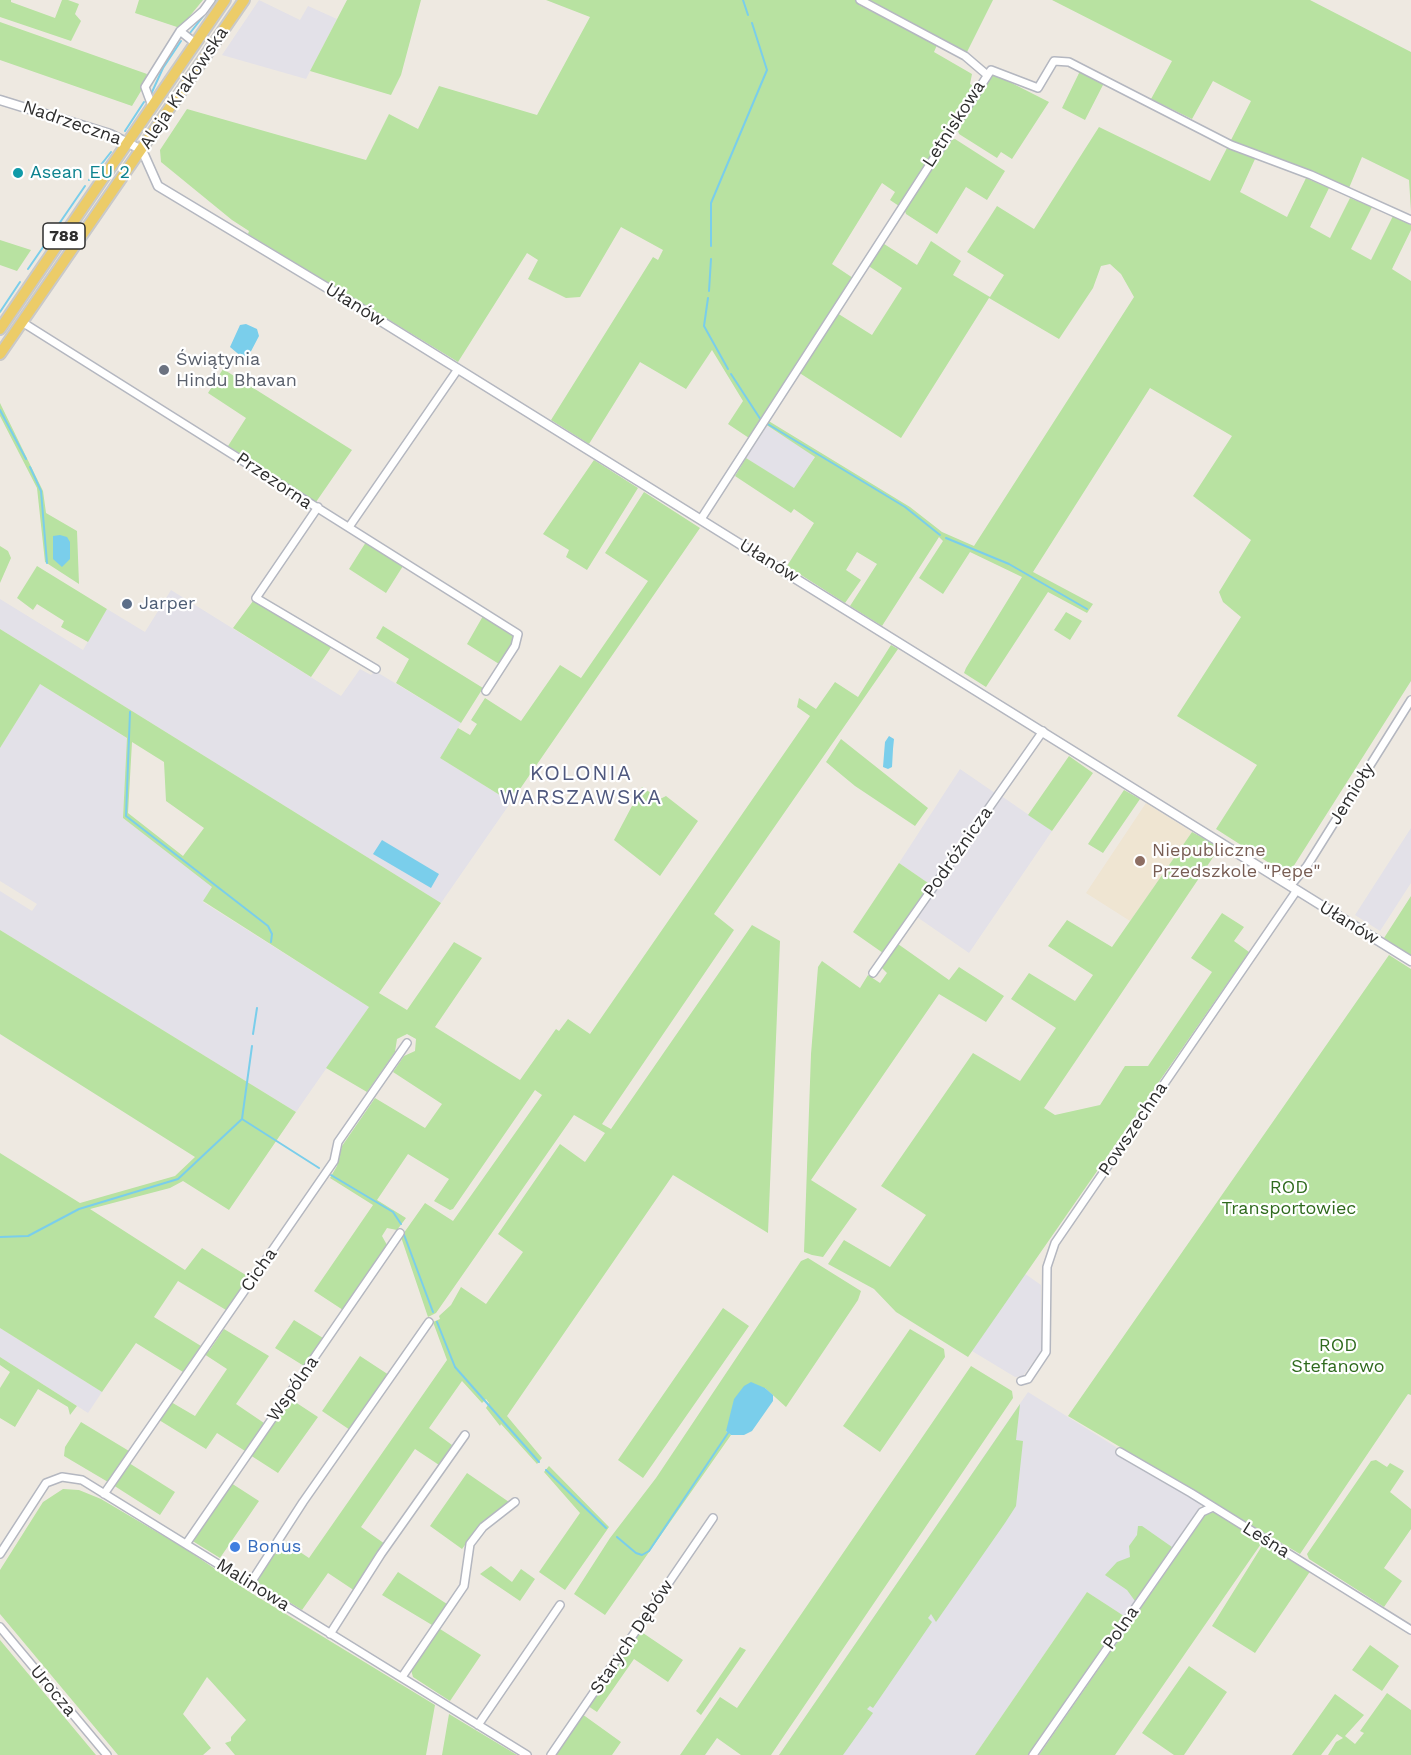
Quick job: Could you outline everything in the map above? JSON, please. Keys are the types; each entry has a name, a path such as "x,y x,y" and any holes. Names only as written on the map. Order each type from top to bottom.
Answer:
{"main road":[{"name":"Aleja Krakowska","path":"0,329 225,0"},
{"name":"Aleja Krakowska","path":"0,354 244,0"}],"street":[{"path":"152,105 145,87 180,31 203,11 211,0"},
{"path":"860,0 965,56 986,74"},
{"path":"180,31 195,43"},
{"name":"Letniskowa","path":"701,519 986,74 992,70 997,70 1038,88 1054,61 1069,62 1231,145 1311,175 1411,220"},
{"name":"Nadrzeczna","path":"0,100 110,134 142,150"},
{"name":"Ułanów","path":"142,150 146,154 153,179 158,186 701,519 1411,961"},
{"name":"Przezorna","path":"22,322 318,507 256,598 376,669"},
{"path":"349,527 458,369"},
{"path":"318,507 518,634 515,646 486,691"},
{"name":"Jemioły","path":"1294,888 1411,700"},
{"name":"Podróżnicza","path":"873,974 1043,731"},
{"name":"Powszechna","path":"1021,1381 1028,1379 1046,1352 1047,1267 1055,1243 1294,888"},
{"name":"Cicha","path":"104,1494 334,1161 338,1142 407,1043"},
{"name":"Wspólna","path":"186,1544 400,1233"},
{"path":"250,1584 303,1502 429,1322"},
{"path":"330,1634 381,1554 465,1435"},
{"name":"Leśna","path":"1120,1452 1411,1630"},
{"name":"Malinowa","path":"0,1554 46,1483 59,1478 72,1478 104,1494 527,1755"},
{"path":"402,1677 464,1586 468,1551 476,1535 515,1502"},
{"name":"Polna","path":"1033,1755 1202,1512 1213,1507"},
{"name":"Starych Dębów","path":"551,1755 713,1518"},
{"path":"478,1725 560,1605"},
{"name":"Urocza","path":"0,1627 107,1755"}],"shaded area":[{"path":"259,0 300,20 308,6 337,19 306,79 222,55"},
{"path":"767,426 815,456 794,489 746,458"},
{"path":"171,590 341,696 360,669 371,675 375,671 461,723 440,758 511,802 441,903 0,629 0,599 83,650 107,609 145,632"},
{"path":"40,684 128,739 123,818 213,887 203,902 369,1007 296,1112 0,930 0,891 32,911 37,904 0,881 0,748"},
{"path":"960,769 995,793 931,885 899,863"},
{"path":"1000,795 1052,831 969,953 917,917"},
{"name":"Niepubliczne Przedszkole \"Pepe\"","path":"1146,803 1192,832 1130,921 1086,893"},
{"path":"1411,828 1411,883 1380,931 1355,915"},
{"path":"1024,1273 1041,1285 1041,1351 1023,1376 1015,1377 972,1351"},
{"path":"0,1328 102,1392 88,1413 0,1357"},
{"path":"1028,1392 1116,1447 1115,1452 1202,1504 1124,1616 1087,1592 975,1755 779,1755"}],"green space":[{"path":"0,0 11,0 11,2 55,18 62,0 68,0 79,4 75,14 81,21 71,41 0,17"},
{"path":"139,0 203,0 180,28 135,13"},
{"path":"347,0 421,0 401,75 391,95 310,71"},
{"path":"546,0 856,0 859,5 937,45 934,52 972,74 970,84 975,87 899,206 890,200 895,192 882,183 832,264 853,278 749,438 728,424 743,401 712,350 686,389 640,362 589,444 551,420 653,257 658,260 663,250 621,227 580,297 566,298 528,279 538,260 527,253 458,362 248,234 249,231 232,220 161,162 160,150 187,109 366,160 389,114 418,129 439,86 537,115 590,17"},
{"path":"868,0 993,0 967,52"},
{"path":"1052,0 1310,0 1411,52 1411,211 1409,180 1362,157 1349,188 1294,164 1235,144 1231,140 1251,101 1213,81 1192,119 1151,99 1172,61"},
{"path":"0,22 147,74 141,91 132,106 0,60"},
{"path":"1080,71 1104,83 1085,120 1062,108"},
{"path":"990,72 1049,102 1012,159 1001,152 997,158 959,134 957,128"},
{"path":"1099,127 1210,181 1227,148 1255,159 1240,192 1287,217 1306,178 1329,188 1310,227 1330,238 1350,198 1372,207 1351,249 1371,260 1393,216 1411,225 1411,230 1392,269 1411,281 1411,681 1288,875 1216,829 1257,765 1177,716 1241,617 1223,602 1219,592 1251,540 1193,496 1232,436 1150,388 1033,572 1093,604 1087,613 1048,592 986,687 964,673 1022,577 970,552 943,594 919,578 943,541 939,537 882,626 850,606 877,564 857,552 846,570 861,580 845,603 787,566 814,523 794,509 791,513 735,476 746,458 794,488 815,457 765,424 767,420 910,507 942,532 974,546 1134,297 1121,274 1110,264 1101,266 1093,288 1059,339 989,298 901,438 798,372 837,313 872,335 902,288 867,265 881,242 917,265 931,241 961,261 953,275 990,297 1004,275 967,252 997,206 1034,229"},
{"path":"955,139 1005,171 987,200 966,187 937,234 906,214 904,208 950,140"},
{"path":"0,240 31,250 17,271 0,265"},
{"path":"223,369 352,450 316,502 228,446 246,418 208,393"},
{"path":"0,403 43,491 46,513 77,531 79,584 45,562 37,488 0,416"},
{"path":"594,460 638,488 587,570 566,557 569,550 543,534"},
{"path":"644,492 700,528 511,802 440,758 458,728 470,735 477,724 471,720 485,698 521,721 560,665 581,678 648,581 605,553"},
{"path":"366,542 403,566 386,593 349,569"},
{"path":"0,546 8,551 11,558 0,583"},
{"path":"37,566 107,609 88,642 61,627 64,621 37,604 33,610 17,598"},
{"path":"253,601 332,646 311,677 233,628"},
{"path":"1066,612 1082,621 1070,640 1054,630"},
{"path":"483,616 513,635 514,640 499,664 467,644"},
{"path":"383,626 483,688 461,723 396,683 409,659 376,638"},
{"path":"0,629 441,903 379,993 407,1010 454,942 482,958 435,1027 520,1080 556,1029 559,1031 568,1019 590,1034 810,716 797,707 799,698 816,709 835,682 858,697 891,645 898,649 714,914 734,930 602,1124 611,1129 752,925 780,941 768,1233 673,1175 507,1416 542,1458 537,1464 501,1424 500,1426 486,1408 489,1403 486,1399 482,1403 462,1381 429,1428 452,1445 439,1465 415,1449 361,1527 385,1544 355,1591 328,1573 302,1610 257,1582 282,1540 309,1558 447,1360 433,1322 440,1319 439,1316 451,1305 461,1287 486,1304 523,1252 498,1234 560,1144 585,1162 605,1133 574,1115 436,1313 428,1317 401,1237 425,1203 453,1221 542,1095 535,1090 453,1209 450,1210 434,1201 449,1179 408,1154 377,1200 406,1218 397,1230 387,1228 382,1236 387,1245 343,1310 314,1291 373,1205 330,1178 337,1166 342,1146 375,1098 425,1128 442,1104 393,1072 404,1056 415,1051 416,1039 407,1034 397,1039 395,1052 367,1092 326,1068 369,1007 203,901 212,887 123,818 127,738 40,684 0,748","holes":["132,742 164,762 166,801 204,828 183,856 128,813"]},
{"path":"841,739 928,808 915,826 855,786 826,762"},
{"path":"1069,756 1093,773 1052,831 1028,815"},
{"path":"642,787 660,799 666,796 698,821 660,876 614,840"},
{"path":"1124,790 1140,799 1103,853 1088,844"},
{"path":"1192,832 1220,847 1044,1108 1055,1115 1100,1105 1125,1066 1148,1066 1212,972 1191,958 1222,913 1244,927 1234,941 1249,952 968,1357 896,1312 874,1289 828,1264 844,1240 890,1267 926,1215 881,1186 973,1053 1020,1081 1056,1028 1011,999 1029,973 1075,1001 1093,975 1048,946 1067,920 1112,947"},
{"path":"899,863 931,885 883,953 853,932"},
{"path":"1411,896 1411,956 1384,938"},
{"path":"0,930 296,1112 229,1210 183,1181 170,1188 90,1209 185,1270 202,1248 249,1277 226,1310 178,1281 154,1317 201,1346 183,1372 136,1343 102,1392 0,1328 0,1153 80,1203 175,1176 195,1157 0,1034"},
{"path":"898,944 949,980 959,967 1004,996 986,1022 939,994 811,1180 857,1209 823,1257 812,1255 804,1252 811,1054 818,967 822,961 860,988 868,975 880,983 887,973 881,967"},
{"path":"1389,955 1411,969 1411,1395 1408,1394 1300,1554 1068,1416"},
{"path":"808,1258 861,1291 858,1300 786,1407 765,1388 726,1431 731,1435 605,1615 574,1594 610,1538 656,1478 801,1261"},
{"path":"723,1308 749,1326 643,1478 618,1460"},
{"path":"294,1320 323,1338 304,1366 275,1348"},
{"path":"224,1329 269,1356 236,1404 264,1423 245,1451 217,1433 206,1449 159,1420 171,1402 195,1416 227,1369 204,1354 206,1350 209,1351"},
{"path":"910,1329 944,1349 945,1357 880,1452 843,1426"},
{"path":"360,1356 389,1375 350,1430 322,1411"},
{"path":"0,1357 77,1406 70,1415 68,1407 38,1389 15,1427 0,1418 0,1388 10,1372 0,1365"},
{"path":"971,1366 1012,1391 1013,1398 771,1755 741,1755 717,1738 705,1755 680,1755 720,1697 737,1708"},
{"path":"289,1398 318,1417 278,1473 250,1455"},
{"path":"1020,1404 1016,1440 1023,1441 1016,1506 1005,1523 936,1622 931,1614 928,1618 932,1622 873,1708 870,1706 867,1709 873,1713 843,1755 779,1755"},
{"path":"81,1422 129,1451 108,1482 64,1456 65,1447"},
{"path":"1376,1460 1387,1467 1390,1463 1404,1471 1390,1492 1411,1509 1411,1529 1384,1568 1402,1581 1384,1607 1309,1559 1307,1554 1371,1461"},
{"path":"129,1463 175,1492 160,1515 113,1485"},
{"path":"549,1466 609,1527 565,1590 539,1572 580,1513 544,1472"},
{"path":"467,1473 509,1502 483,1521 462,1549 430,1526"},
{"path":"231,1483 259,1501 220,1558 191,1540"},
{"path":"63,1489 79,1490 101,1499 184,1548 248,1591 435,1705 426,1755 235,1755 225,1743 231,1741 231,1737 246,1720 207,1677 183,1714 211,1748 203,1755 118,1755 0,1614 0,1570 43,1502"},
{"path":"1216,1512 1263,1541 1115,1755 1039,1755 1206,1514"},
{"path":"1138,1526 1142,1526 1172,1547 1135,1601 1127,1590 1105,1575 1117,1562 1130,1557 1129,1546 1137,1535"},
{"path":"1265,1541 1311,1570 1255,1653 1212,1626"},
{"path":"491,1566 512,1582 521,1569 535,1579 520,1601 480,1574"},
{"path":"398,1572 447,1604 432,1625 382,1595"},
{"path":"1087,1592 1124,1616 1081,1679 1028,1755 975,1755"},
{"path":"440,1629 481,1655 450,1701 413,1677 411,1670"},
{"path":"640,1631 683,1660 668,1682 634,1659 597,1712 588,1706"},
{"path":"0,1640 96,1755 0,1755"},
{"path":"1370,1645 1399,1666 1382,1691 1352,1670"},
{"path":"740,1647 746,1650 701,1715 696,1711"},
{"path":"1189,1666 1227,1692 1184,1755 1174,1755 1142,1733"},
{"path":"1387,1693 1411,1710 1411,1755 1328,1755 1336,1742 1343,1738 1337,1734 1321,1755 1292,1755 1335,1694 1364,1715 1345,1736 1355,1744 1364,1733 1360,1731"},
{"path":"449,1714 517,1755 442,1755"},
{"path":"582,1714 621,1742 612,1755 554,1755"}],"water":[{"path":"246,324 257,329 259,336 248,357 243,358 230,347 240,325"},
{"path":"53,536 67,537 70,542 70,559 62,567 53,559"},
{"path":"889,736 894,739 892,767 888,769 883,767 885,742"},
{"path":"382,840 439,874 431,888 373,854"},
{"path":"751,1382 765,1388 773,1395 773,1401 752,1431 744,1435 731,1435 726,1431 734,1399 744,1386"}],"waterway":[{"path":"190,33 216,0"},
{"path":"743,0 748,15"},
{"path":"711,246 711,203 767,70 752,23"},
{"path":"152,92 163,68 181,41"},
{"path":"125,131 144,102"},
{"path":"89,180 111,152"},
{"path":"28,269 85,186"},
{"path":"709,291 711,259"},
{"path":"0,312 20,282"},
{"path":"708,298 704,326 728,369"},
{"path":"731,374 761,420"},
{"path":"0,410 26,459"},
{"path":"766,423 905,507 940,535"},
{"path":"30,467 41,491 47,563"},
{"path":"946,538 1009,564 1087,609"},
{"path":"130,712 126,816 268,926 272,934 271,942"},
{"path":"253,1034 257,1008"},
{"path":"0,1237 28,1236 79,1209 178,1179 242,1119 252,1046"},
{"path":"242,1119 319,1168"},
{"path":"331,1175 393,1212 401,1224"},
{"path":"403,1232 433,1312"},
{"path":"437,1322 455,1367 539,1462"},
{"path":"617,1537 636,1553 642,1555 649,1551 728,1433"},
{"path":"546,1470 606,1528"}],"place":[{"name":"Asean EU 2","path":"18,173"},
{"name":"Świątynia Hindu Bhavan","path":"164,370"},
{"name":"Jarper","path":"127,604"},
{"name":"Niepubliczne Przedszkole \"Pepe\"","path":"1140,861"},
{"name":"Bonus","path":"235,1547"}],"district":[{"name":"KOLONIA WARSZAWSKA","path":"581,786"}],"park label":[{"name":"ROD Transportowiec","path":"1289,1198"},
{"name":"ROD Stefanowo","path":"1338,1356"}]}
